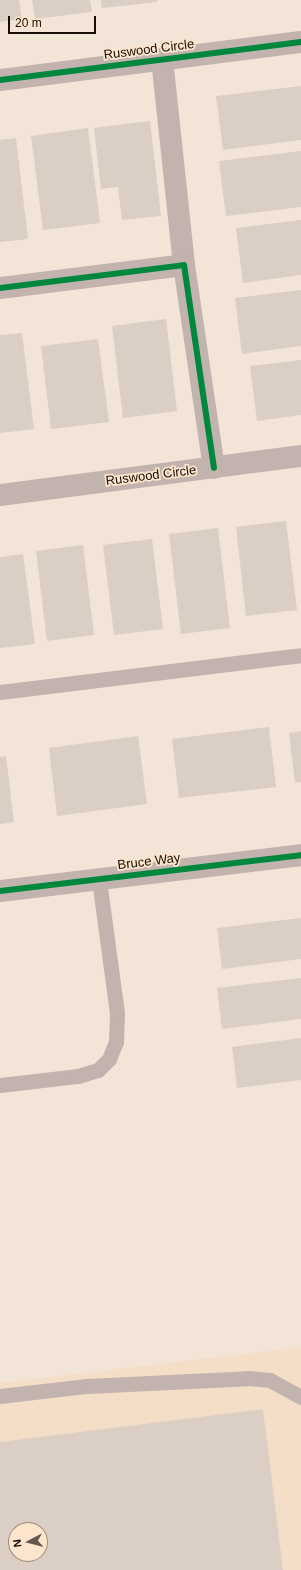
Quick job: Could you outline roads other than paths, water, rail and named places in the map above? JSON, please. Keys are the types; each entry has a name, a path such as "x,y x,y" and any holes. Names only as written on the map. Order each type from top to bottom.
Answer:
{"street":[{"name":"Ruswood Circle","path":"0,80 301,42"},
{"path":"162,59 184,265 214,468"},
{"path":"0,288 184,265"},
{"name":"Ruswood Circle","path":"0,495 301,456"},
{"name":"Bruce Way","path":"0,891 301,855"}],"lane":[{"path":"0,692 301,655"},
{"path":"0,1085 78,1076 98,1070 109,1059 116,1042 117,1014 99,879"},
{"path":"0,1396 87,1386 248,1378 270,1380 301,1398"}]}
